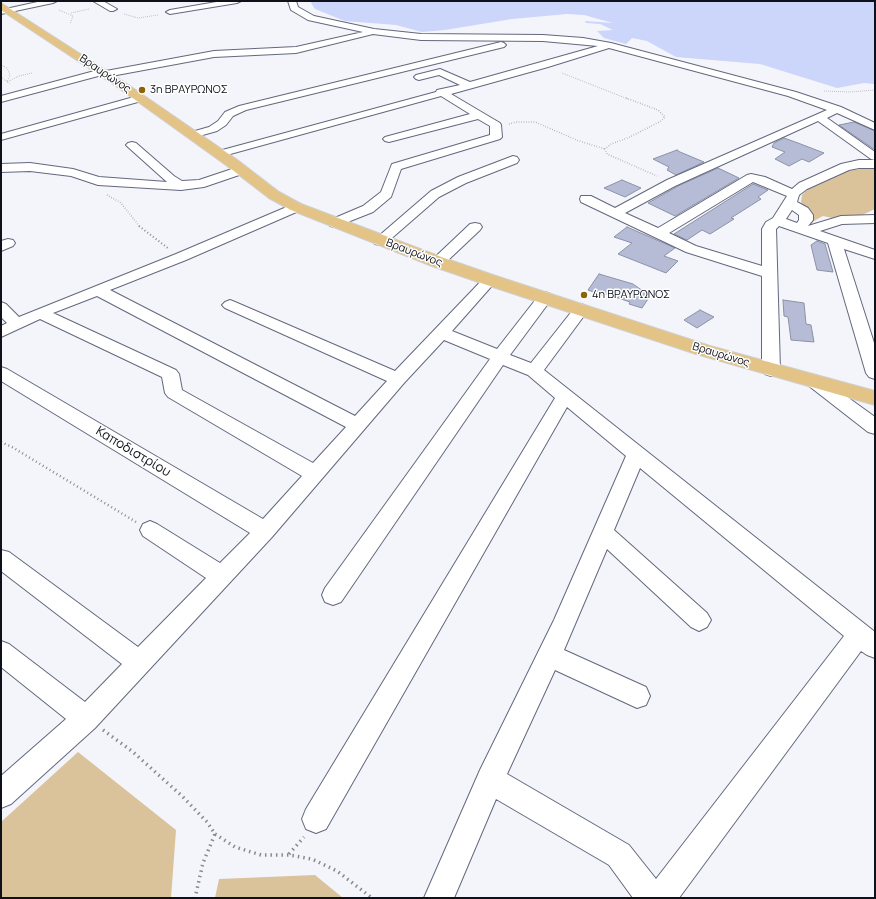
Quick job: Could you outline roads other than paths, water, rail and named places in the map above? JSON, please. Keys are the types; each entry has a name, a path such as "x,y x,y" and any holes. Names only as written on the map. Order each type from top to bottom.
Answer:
{"main road":[{"name":"Βραυρώνος","path":"3,10 141,98 274,195 296,208 438,262 490,280 770,370 875,398"}],"street":[{"path":"170,12 237,1"},
{"path":"292,1 294,8 311,18 374,32 427,37 551,38 583,41 611,46 792,94 836,110 875,127"},
{"path":"3,10 51,2"},
{"path":"99,2 113,9"},
{"path":"1,99 104,73 214,54 296,50 374,32"},
{"path":"192,135 213,129 222,123 229,114 243,108 510,43 514,41 513,38"},
{"path":"219,154 611,46"},
{"path":"296,50 309,57"},
{"path":"406,80 440,72 468,85"},
{"path":"335,223 368,209 387,194 396,167 496,137 496,126 441,92"},
{"path":"304,94 317,102"},
{"path":"1,137 141,98"},
{"path":"1,168 45,169 73,173 98,181 139,185 181,186 200,184 236,166 455,100"},
{"path":"615,213 671,183 836,110"},
{"path":"389,139 479,115"},
{"path":"819,117 875,157"},
{"path":"132,145 170,179 181,186"},
{"path":"380,240 435,194 462,180 514,160"},
{"path":"770,370 769,228 778,221 792,199 803,186 845,167 859,164 875,164"},
{"path":"658,234 751,178 761,180 792,199 806,215 804,230"},
{"path":"586,198 691,249 769,273"},
{"path":"1,332 16,324 181,257 296,208"},
{"path":"804,230 841,220 875,219"},
{"path":"778,221 875,255"},
{"path":"438,262 475,227"},
{"path":"834,240 875,373"},
{"path":"1,794 86,719 138,662 265,531 398,379 490,280"},
{"path":"98,290 358,425"},
{"path":"333,594 500,357 545,297"},
{"path":"230,305 398,379"},
{"path":"1,307 16,324"},
{"path":"534,372 581,309"},
{"path":"40,314 170,374 174,393 315,474"},
{"path":"442,333 534,372 867,641 660,898"},
{"name":"Καποδιστρίου","path":"1,373 265,531"},
{"path":"815,382 875,427"},
{"path":"316,819 565,396"},
{"path":"439,898 490,780 550,655 636,454"},
{"path":"150,530 222,576"},
{"path":"603,533 698,620"},
{"path":"1,559 138,662"},
{"path":"1,652 86,719"},
{"path":"550,655 636,696"},
{"path":"490,780 619,855 651,898"}],"water":[{"path":"313,1 875,1 875,84 864,83 837,88 760,64 676,57 647,41 632,38 626,44 604,38 597,31 613,30 600,24 586,23 585,21 613,23 584,15 567,14 512,19 445,30 422,32 396,25 345,21 315,9 311,3"}],"place":[{"name":"3η ΒΡΑΥΡΩΝΟΣ","path":"142,90"},
{"name":"4η ΒΡΑΥΡΩΝΟΣ","path":"584,295"}]}
